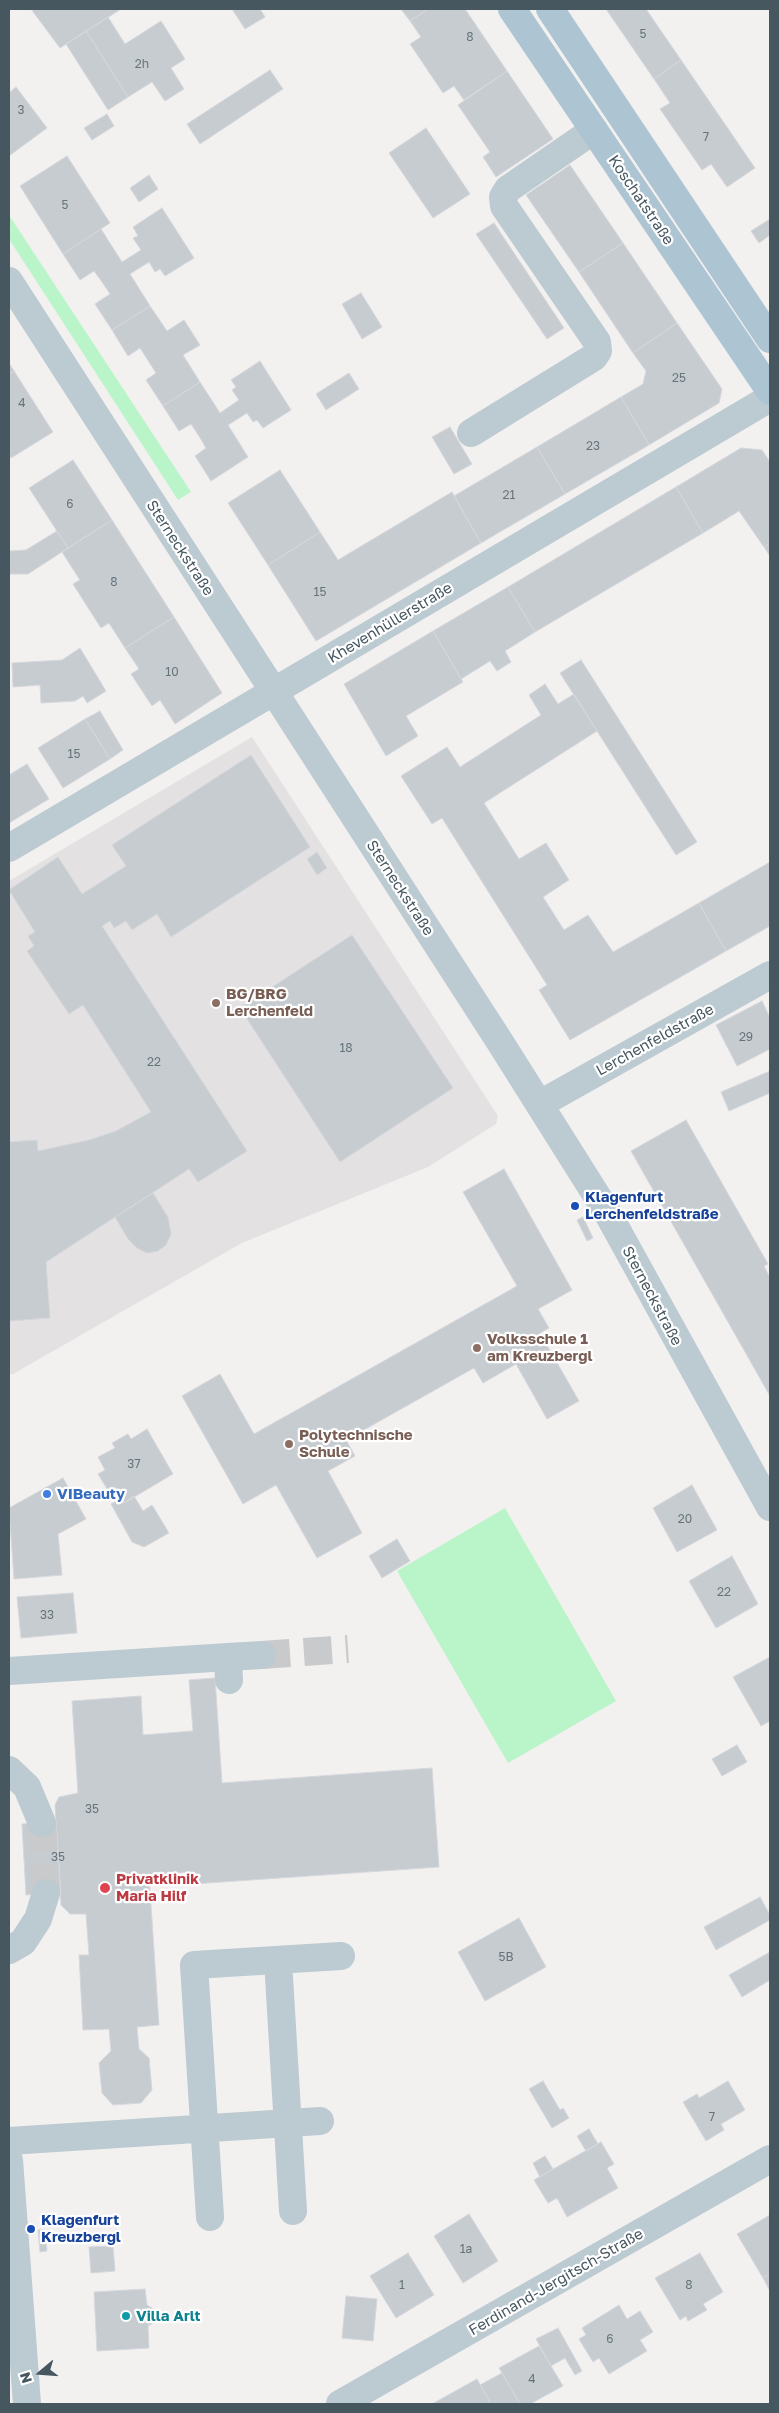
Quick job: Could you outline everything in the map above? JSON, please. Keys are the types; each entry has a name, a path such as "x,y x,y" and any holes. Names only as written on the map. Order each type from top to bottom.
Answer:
{"main road":[{"name":"Koschatstraße","path":"512,9 770,391"},
{"name":"Koschatstraße","path":"550,9 770,339"}],"street":[{"path":"471,433 594,357 598,350 597,342 504,206 503,197 508,189 594,130"},
{"name":"Sterneckstraße","path":"9,281 540,1104 607,1212 768,1498"},
{"name":"Khevenhüllerstraße","path":"9,848 770,398"},
{"name":"Lerchenfeldstraße","path":"540,1104 770,975"},
{"path":"9,1671 229,1668 262,1655"},
{"path":"9,1770 27,1787 42,1823"},
{"path":"9,1950 23,1942 38,1919 46,1893"},
{"path":"210,2217 194,1965 341,1956"},
{"path":"278,1960 293,2211"},
{"path":"9,2141 320,2121"},
{"name":"Ferdinand-Jergitsch-Straße","path":"340,2404 770,2159"},
{"path":"9,2160 28,2404"}],"shaded area":[{"name":"BG/BRG Lerchenfeld","path":"252,737 498,1116 496,1124 428,1167 242,1243 13,1374 9,1374 9,881"}],"green space":[{"path":"9,215 191,492 178,500 9,239"},
{"path":"505,1508 616,1701 508,1763 397,1571"}],"building":[{"path":"31,9 121,9 60,48"},
{"path":"232,9 260,9 265,17 245,29"},
{"path":"401,9 428,9 410,21"},
{"path":"428,9 465,9 507,71 464,100 454,86 443,93 410,44 421,37 410,21"},
{"path":"606,9 646,9 681,60 654,79"},
{"path":"108,17 125,44 161,21 185,59 171,68 184,89 165,101 152,82 128,97 86,31"},
{"path":"86,31 128,97 108,110 66,44"},
{"path":"681,60 755,168 727,187 711,164 702,170 660,109 670,103 654,79"},
{"path":"270,70 283,89 200,144 187,124"},
{"path":"507,71 553,139 496,177 483,157 490,152 458,105"},
{"path":"16,87 47,128 9,156 9,93"},
{"path":"107,114 114,126 92,140 84,128"},
{"path":"426,128 470,194 433,218 389,153"},
{"path":"67,156 110,223 63,254 20,186"},
{"path":"570,165 623,243 579,272 526,195"},
{"path":"149,175 158,189 139,202 130,188"},
{"path":"162,208 194,258 165,276 160,269 155,272 149,262 130,274 150,306 112,330 95,304 110,294 94,271 80,280 63,254 101,229 122,262 141,250 133,238 138,236 133,227"},
{"path":"770,219 770,235 759,243 751,231"},
{"path":"494,223 564,328 547,339 476,234"},
{"path":"623,243 677,323 633,353 579,272"},
{"path":"361,293 382,327 362,339 342,304"},
{"path":"150,306 167,331 184,320 200,345 183,355 200,382 163,406 146,380 156,373 140,348 128,356 112,330"},
{"path":"677,323 722,389 719,403 649,445 621,397 643,384 646,371 633,353"},
{"path":"260,361 291,410 263,428 257,420 253,422 247,413 228,425 248,457 211,481 195,456 206,448 199,436 191,424 179,431 163,406 200,382 220,413 239,400 232,390 236,387 231,380"},
{"path":"9,363 14,371 9,374"},
{"path":"14,371 53,432 11,458 9,454 9,374"},
{"path":"349,373 359,389 326,410 316,394"},
{"path":"621,397 649,445 565,494 537,447"},
{"path":"450,427 472,464 454,474 432,437"},
{"path":"537,447 565,494 481,543 454,496"},
{"path":"741,448 762,450 770,462 770,543 764,547 739,511 703,533 676,487"},
{"path":"73,460 112,520 68,548 29,488"},
{"path":"280,470 320,532 268,565 228,503"},
{"path":"676,487 703,533 535,632 508,587"},
{"path":"452,492 481,543 316,641 268,565 320,532 338,560"},
{"path":"112,520 174,617 125,648 109,623 101,628 73,584 80,580 62,552"},
{"path":"57,531 68,548 28,574 9,574 9,551 26,550"},
{"path":"770,543 770,556 764,547"},
{"path":"508,587 535,632 505,651 511,662 497,671 490,661 461,679 433,631"},
{"path":"174,617 222,693 175,724 160,700 152,706 131,674 139,669 125,648"},
{"path":"433,631 463,682 406,716 418,736 386,756 344,684"},
{"path":"80,648 106,691 87,703 83,696 75,701 41,703 40,685 13,687 12,663 62,660"},
{"path":"581,660 697,842 676,855 560,673"},
{"path":"545,684 558,704 574,694 597,731 484,803 519,859 546,843 569,880 543,897 564,930 588,915 613,952 699,903 726,951 570,1040 539,990 547,985 442,818 432,824 401,776 447,747 460,767 541,715 529,695"},
{"path":"100,711 123,750 110,759 85,719"},
{"path":"85,719 110,759 63,788 38,748"},
{"path":"251,755 310,847 171,937 157,914 132,930 126,921 114,928 110,921 102,926 247,1151 198,1182 189,1169 46,1262 50,1318 9,1321 9,1142 37,1140 38,1151 89,1140 116,1131 151,1112 83,1005 69,1014 27,951 34,946 28,936 35,932 9,890 58,857 82,894 126,866 112,845"},
{"path":"27,764 49,799 9,823 9,775"},
{"path":"317,852 327,868 317,875 307,859"},
{"path":"770,862 770,926 726,951 699,903"},
{"path":"352,935 453,1088 340,1162 240,1008"},
{"path":"762,1001 770,1018 770,1049 737,1066 716,1025"},
{"path":"770,1071 770,1093 729,1111 721,1092"},
{"path":"686,1120 768,1264 764,1266 770,1278 770,1396 631,1151"},
{"name":"Volksschule 1 am Kreuzbergl","path":"504,1169 572,1290 538,1309 549,1328 540,1333 579,1401 547,1419 516,1364 483,1383 474,1368 346,1440 355,1456 328,1471 362,1533 317,1558 276,1485 243,1504 182,1396 220,1374 254,1434 517,1286 463,1192"},
{"path":"153,1193 168,1217 171,1234 166,1245 158,1251 147,1253 137,1248 128,1239 115,1217"},
{"path":"583,1217 593,1238 587,1241 577,1220"},
{"path":"147,1429 173,1474 124,1503 116,1488 109,1492 98,1474 105,1470 98,1457 115,1448 112,1443 128,1434 131,1439"},
{"path":"63,1478 86,1519 58,1534 62,1575 14,1579 9,1508"},
{"path":"692,1485 717,1530 677,1552 653,1508"},
{"path":"134,1496 143,1511 152,1505 169,1533 144,1547 132,1542 111,1504 121,1498 124,1503"},
{"path":"397,1539 410,1561 382,1578 369,1556"},
{"path":"732,1556 758,1604 716,1628 689,1581"},
{"path":"73,1593 77,1633 21,1638 17,1597"},
{"path":"770,1657 770,1721 761,1726 733,1677"},
{"name":"Privatklinik Maria Hilf","path":"215,1678 222,1783 432,1768 439,1867 193,1884 192,1872 149,1875 159,2025 137,2027 139,2049 149,2058 152,2090 141,2103 113,2105 102,2093 99,2063 111,2051 109,2029 83,2030 79,1955 89,1955 86,1914 70,1914 61,1905 55,1805 59,1797 78,1793 72,1701 141,1696 143,1735 193,1731 189,1680"},
{"path":"737,1745 747,1762 722,1776 712,1759"},
{"path":"56,1822 61,1892 26,1895 22,1824"},
{"path":"760,1897 770,1915 770,1920 716,1950 704,1927"},
{"path":"519,1918 546,1967 485,2001 458,1952"},
{"path":"770,1952 770,1980 742,1997 729,1975"},
{"path":"543,2081 560,2110 563,2108 569,2118 552,2128 529,2089"},
{"path":"728,2081 745,2110 721,2124 724,2130 706,2141 683,2102 697,2094 699,2098"},
{"path":"589,2129 598,2144 586,2151 577,2136"},
{"path":"601,2142 614,2164 607,2168 618,2188 567,2217 557,2198 548,2203 534,2180"},
{"path":"545,2156 553,2169 540,2177 533,2163"},
{"path":"469,2214 498,2261 463,2283 434,2236"},
{"path":"770,2215 770,2274 763,2278 737,2234"},
{"path":"38,2230 45,2230 47,2251 40,2252"},
{"path":"113,2246 115,2271 91,2273 89,2247"},
{"path":"408,2253 434,2295 396,2318 370,2276"},
{"path":"700,2253 723,2292 703,2304 707,2310 688,2321 686,2316 680,2320 655,2278"},
{"path":"770,2274 770,2291 763,2278"},
{"name":"Villa Arlt","path":"145,2289 147,2305 155,2310 156,2321 148,2326 149,2348 97,2351 94,2292"},
{"path":"346,2296 377,2299 373,2341 342,2338"},
{"path":"619,2305 627,2319 640,2311 653,2332 640,2340 647,2351 609,2374 599,2358 593,2362 579,2339 586,2335 582,2328"},
{"path":"558,2328 582,2371 575,2375 565,2358 551,2366 536,2339"},
{"path":"539,2346 563,2386 530,2404 520,2404 499,2368"},
{"path":"502,2373 520,2404 491,2404 480,2385"},
{"path":"477,2379 491,2404 432,2404"}],"tunnel":[{"path":"262,1655 348,1649"},
{"path":"42,1823 46,1893"}],"place":[{"name":"BG/BRG Lerchenfeld","path":"216,1003"},
{"name":"Klagenfurt Lerchenfeldstraße","path":"575,1206"},
{"name":"Volksschule 1 am Kreuzbergl","path":"477,1348"},
{"name":"Polytechnische Schule","path":"289,1444"},
{"name":"VIBeauty","path":"47,1494"},
{"name":"Privatklinik Maria Hilf","path":"105,1888"},
{"name":"Klagenfurt Kreuzbergl","path":"31,2229"},
{"name":"Villa Arlt","path":"126,2316"}]}
